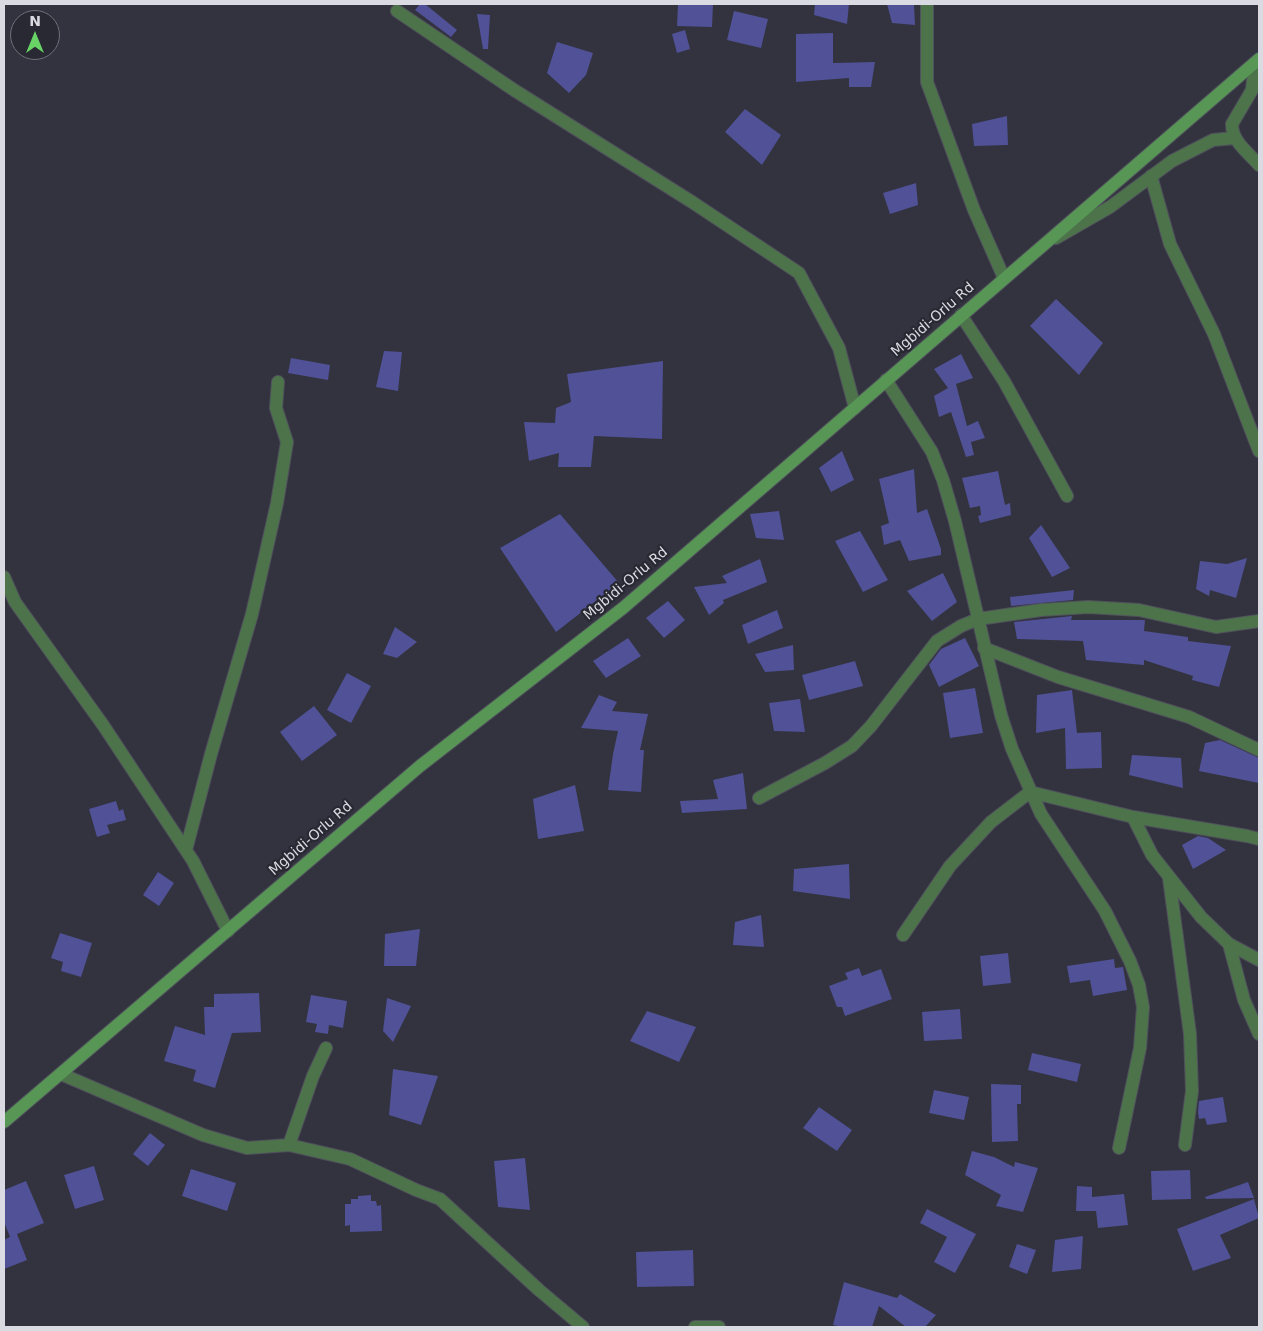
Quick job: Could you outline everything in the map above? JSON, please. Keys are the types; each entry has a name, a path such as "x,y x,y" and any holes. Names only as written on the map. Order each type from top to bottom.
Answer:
{"main road":[{"name":"Mgbidi-Orlu Rd","path":"4,1122 420,766 623,608 1257,61"}],"street":[{"path":"927,4 927,82 974,210 1004,278"},
{"path":"397,11 514,90 800,273 839,348 855,408"},
{"path":"1257,61 1252,90 1232,124 1234,138 1259,165"},
{"path":"1041,247 1110,207 1172,161 1213,140 1234,138"},
{"path":"1152,176 1170,244 1214,334 1259,451"},
{"path":"962,315 1004,381 1067,496"},
{"path":"886,380 932,452 943,480 955,521 1001,715 1012,749 1041,814 1105,911 1130,961 1139,985 1143,1006 1140,1048 1119,1148"},
{"path":"186,850 211,754 252,614 277,503 287,442 276,408 278,382"},
{"path":"4,577 15,602 104,725 186,850 228,931"},
{"path":"759,798 825,763 852,746 871,726 937,641 960,626 978,619 1041,610 1088,607 1139,610 1216,627 1259,621"},
{"path":"984,648 1058,677 1189,717 1259,750"},
{"path":"1030,792 1134,817 1259,839"},
{"path":"904,935 950,866 991,822 1030,792"},
{"path":"1134,817 1152,855 1201,917 1229,944 1259,960"},
{"path":"1169,878 1190,1034 1192,1091 1185,1145"},
{"path":"1229,944 1244,1000 1259,1034"},
{"path":"289,1145 313,1076 326,1048"},
{"path":"61,1074 202,1135 247,1148 289,1145 350,1159 416,1190 440,1199 539,1290 583,1327"},
{"path":"696,1327 719,1327"}],"building":[{"path":"420,4 425,4 457,30 451,37 415,10"},
{"path":"678,4 713,4 712,27 677,26"},
{"path":"815,4 849,4 847,24 814,15"},
{"path":"887,4 914,4 915,25 892,23"},
{"path":"734,11 768,19 761,48 727,40"},
{"path":"477,14 490,15 488,49 483,49"},
{"path":"685,30 690,49 677,53 672,34"},
{"path":"833,33 833,63 875,62 871,87 849,87 849,78 796,82 796,34"},
{"path":"557,42 593,53 586,75 569,93 547,73"},
{"path":"745,109 781,135 762,165 725,132"},
{"path":"1007,116 1008,145 974,146 972,124"},
{"path":"916,183 918,205 890,214 883,193"},
{"path":"1056,299 1103,343 1079,375 1030,326"},
{"path":"384,351 402,352 398,391 376,387"},
{"path":"961,354 973,378 956,384 967,426 978,421 985,438 971,442 974,455 966,457 951,412 939,417 934,396 948,388 934,369"},
{"path":"291,358 330,365 328,380 288,373"},
{"path":"663,361 662,439 594,436 591,467 558,467 559,453 529,461 524,422 555,423 556,408 571,402 567,374"},
{"path":"842,451 854,480 831,492 819,468"},
{"path":"914,469 917,513 927,509 941,549 941,555 909,561 900,540 884,545 881,526 889,523 879,479"},
{"path":"998,471 1005,505 1010,503 1011,515 980,523 978,516 981,515 980,506 970,508 962,478"},
{"path":"779,511 784,540 756,538 750,514"},
{"path":"560,514 619,583 556,632 500,548"},
{"path":"1041,525 1070,568 1052,577 1029,538"},
{"path":"860,531 888,580 863,592 835,541"},
{"path":"1247,558 1236,598 1210,590 1209,596 1196,589 1200,561 1227,564"},
{"path":"760,559 767,582 723,600 724,603 709,615 694,587 727,583 722,576"},
{"path":"943,573 957,602 932,621 907,591"},
{"path":"1074,590 1073,600 1011,606 1010,597"},
{"path":"668,601 685,620 664,638 646,618"},
{"path":"777,610 783,628 748,644 742,625"},
{"path":"1072,616 1071,620 1145,620 1144,631 1188,637 1188,641 1231,646 1219,687 1192,680 1193,676 1144,660 1144,665 1086,660 1083,641 1017,639 1014,622"},
{"path":"395,627 417,642 397,658 383,654"},
{"path":"628,638 641,656 606,678 593,661"},
{"path":"965,638 979,666 939,687 929,665 941,649"},
{"path":"793,645 794,670 765,672 755,654"},
{"path":"855,661 863,686 809,700 802,675"},
{"path":"347,673 371,686 351,723 327,710"},
{"path":"975,688 983,733 950,738 943,693"},
{"path":"1072,690 1077,733 1101,732 1102,768 1066,769 1065,728 1036,733 1037,695"},
{"path":"599,695 617,702 612,711 648,714 640,750 644,750 641,792 608,790 618,731 581,728"},
{"path":"800,699 805,732 774,731 769,703"},
{"path":"314,706 337,735 302,761 280,732"},
{"path":"1220,740 1259,758 1259,783 1199,771 1205,743"},
{"path":"1132,755 1181,758 1183,788 1129,775"},
{"path":"743,773 747,809 682,813 680,801 718,799 713,780"},
{"path":"575,785 584,831 538,839 533,799"},
{"path":"116,801 119,811 123,809 126,820 107,825 110,833 97,837 89,809"},
{"path":"1198,836 1208,838 1226,850 1193,869 1182,845"},
{"path":"849,864 850,899 793,891 794,869"},
{"path":"158,872 174,883 159,906 143,895"},
{"path":"761,915 764,947 733,945 735,922"},
{"path":"420,929 416,966 384,966 385,934"},
{"path":"60,933 92,943 81,977 61,971 63,962 51,958"},
{"path":"1008,953 1011,983 983,986 980,956"},
{"path":"1114,959 1115,968 1123,967 1127,990 1093,996 1090,980 1070,983 1067,966"},
{"path":"859,968 862,976 881,969 892,999 845,1016 842,1007 837,1007 829,986 848,979 845,973"},
{"path":"259,993 261,1032 232,1033 215,1088 193,1081 196,1070 164,1061 175,1026 205,1035 204,1007 214,1007 214,994"},
{"path":"311,995 347,1001 343,1028 329,1025 328,1034 315,1032 317,1024 306,1022"},
{"path":"387,998 411,1006 393,1042 383,1031"},
{"path":"960,1009 962,1039 924,1041 922,1012"},
{"path":"647,1011 696,1027 679,1062 630,1041"},
{"path":"1032,1053 1081,1064 1077,1082 1028,1070"},
{"path":"393,1069 438,1076 421,1125 389,1115"},
{"path":"991,1084 1021,1085 1021,1104 1017,1104 1018,1141 992,1142"},
{"path":"934,1090 969,1097 964,1120 929,1113"},
{"path":"1223,1097 1227,1122 1207,1125 1205,1118 1199,1119 1199,1101"},
{"path":"819,1107 852,1130 837,1151 803,1128"},
{"path":"150,1133 165,1145 148,1166 133,1154"},
{"path":"972,1151 994,1157 1014,1167 1015,1162 1038,1168 1023,1212 996,1206 1001,1195 965,1175"},
{"path":"525,1158 530,1210 498,1207 494,1161"},
{"path":"94,1166 104,1200 75,1209 64,1175"},
{"path":"191,1169 236,1183 227,1211 182,1196"},
{"path":"1190,1170 1191,1199 1152,1200 1151,1171"},
{"path":"26,1181 44,1223 17,1234 27,1260 4,1269 4,1240 10,1237 4,1222 4,1190"},
{"path":"1248,1182 1254,1198 1206,1199 1205,1197"},
{"path":"1077,1186 1092,1187 1092,1197 1124,1194 1128,1225 1098,1228 1096,1211 1076,1211"},
{"path":"371,1195 371,1201 376,1201 377,1206 381,1205 382,1231 350,1232 350,1225 345,1226 345,1204 351,1204 351,1199 358,1199 358,1196"},
{"path":"1254,1199 1259,1218 1220,1235 1231,1258 1193,1271 1177,1229"},
{"path":"927,1209 976,1234 955,1273 934,1262 947,1237 920,1223"},
{"path":"1083,1236 1081,1269 1052,1272 1055,1240"},
{"path":"1017,1244 1036,1250 1027,1274 1009,1267"},
{"path":"693,1250 694,1286 637,1287 636,1252"},
{"path":"844,1282 897,1298 900,1294 936,1315 925,1327 906,1327 879,1306 872,1327 833,1325"}]}
